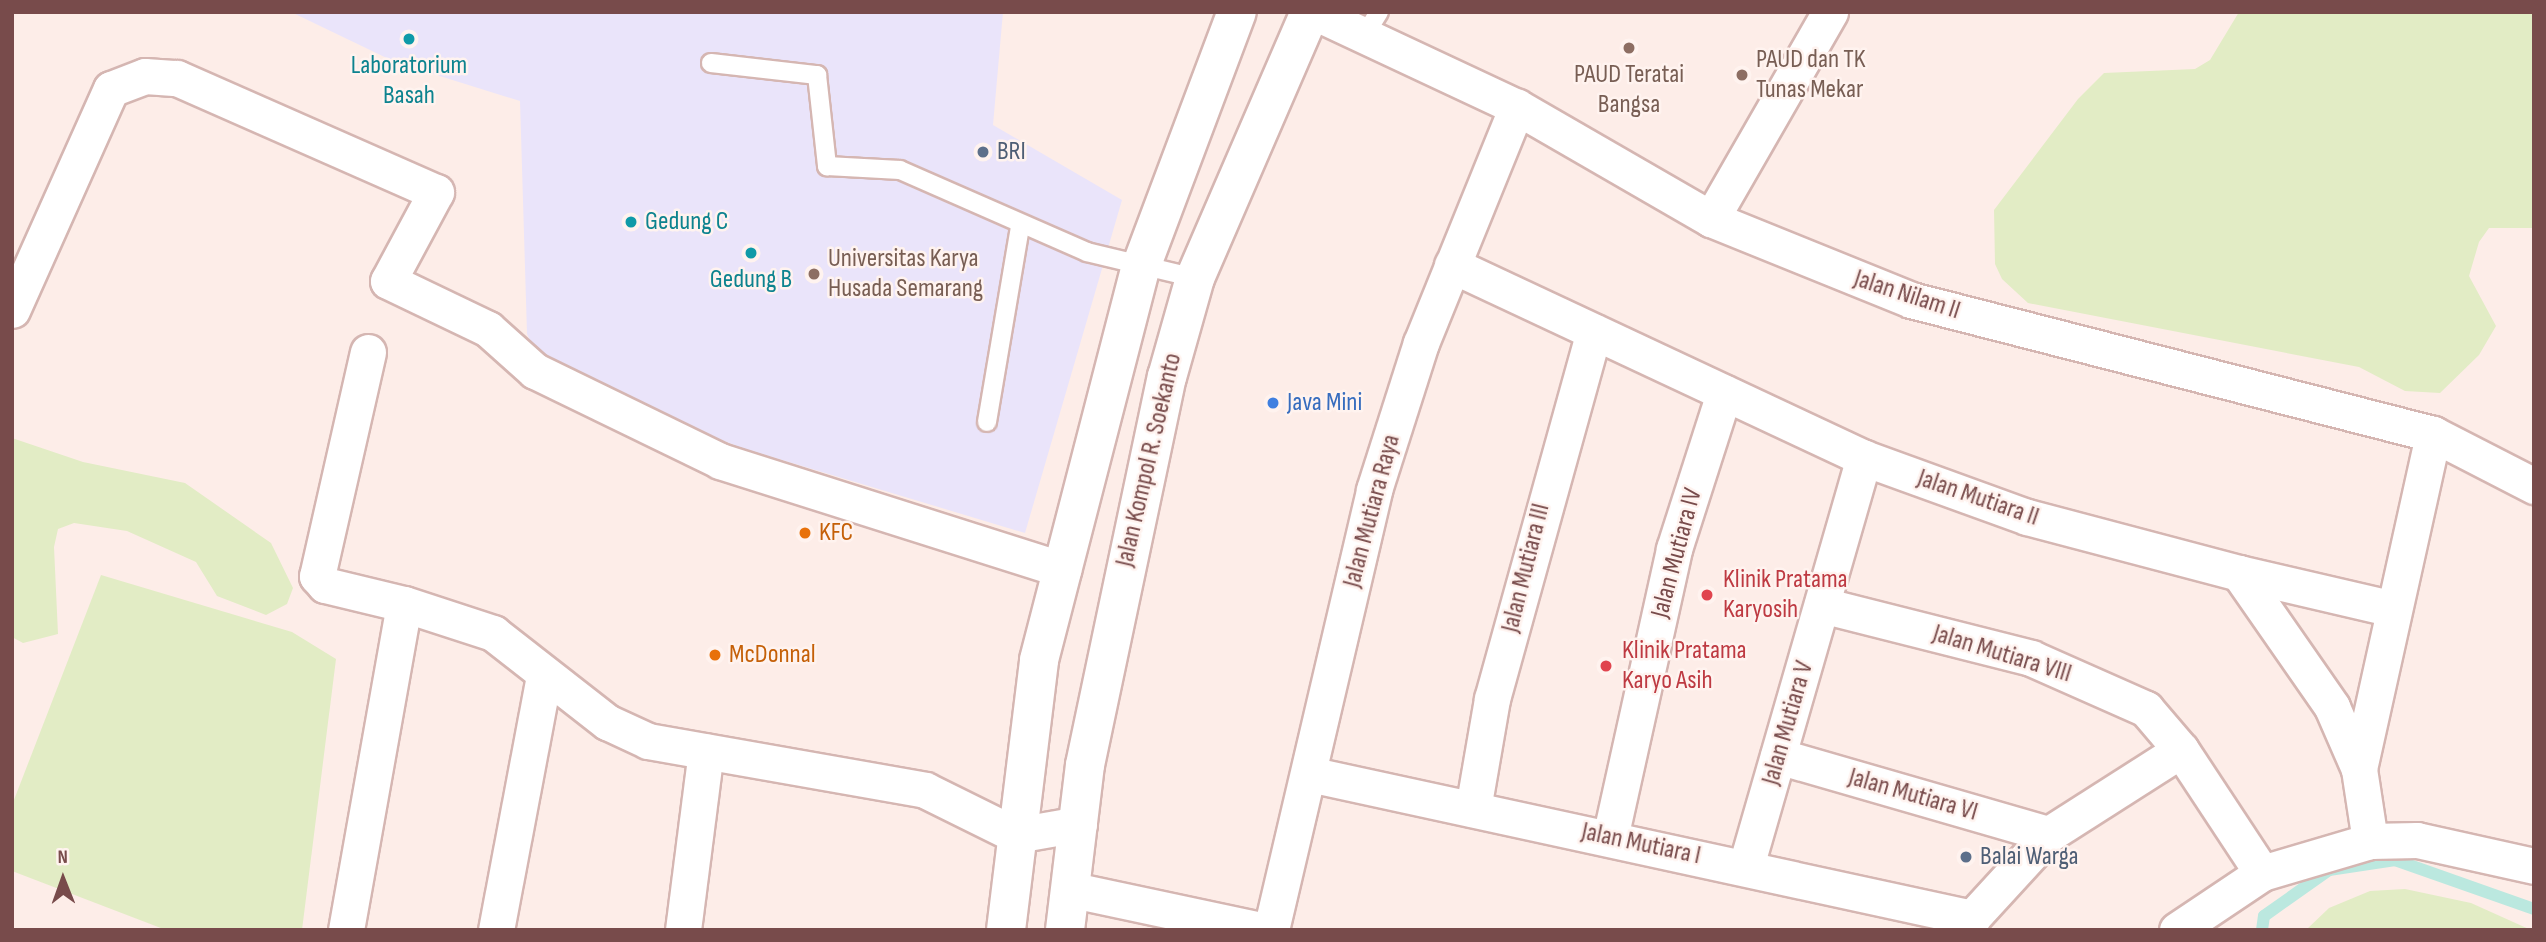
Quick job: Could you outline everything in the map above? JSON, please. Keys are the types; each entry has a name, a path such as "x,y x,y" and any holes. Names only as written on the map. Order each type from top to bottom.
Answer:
{"main road":[{"name":"Jalan Kompol R. Soekanto","path":"1006,930 1039,660 1141,267 1237,12"},
{"name":"Jalan Kompol R. Soekanto","path":"1065,930 1073,890 1079,824 1126,554 1195,278 1312,12"}],"street":[{"name":"Jalan Nilam II","path":"1312,12 1371,24 1712,219 1911,300 2433,434 2534,486"},
{"path":"1712,219 1830,12"},
{"path":"12,310 111,89 145,76 177,78 436,192 388,282 488,328 535,371 720,461 1063,570"},
{"name":"Jalan Mutiara Raya","path":"1271,930 1374,490 1452,265 1517,107"},
{"name":"Jalan Mutiara II","path":"1452,265 1864,458 2027,517 2239,573 2390,608"},
{"name":"Jalan Mutiara III","path":"1473,809 1495,686 1594,332"},
{"path":"368,352 317,576 325,585 404,604 493,633 544,677 607,722 648,741 925,790 1016,835 1079,824"},
{"name":"Jalan Mutiara IV","path":"1610,838 1674,549 1724,393"},
{"path":"2359,769 2390,608 2433,434"},
{"name":"Jalan Mutiara V","path":"1746,866 1864,458"},
{"path":"2239,573 2332,707 2359,769 2370,841"},
{"path":"346,930 404,604"},
{"name":"Jalan Mutiara VIII","path":"1822,605 2031,658 2099,685 2146,709 2181,750 2262,873"},
{"path":"496,930 544,677"},
{"path":"1970,924 2049,834 2181,750"},
{"path":"682,930 706,751"},
{"name":"Jalan Mutiara VI","path":"1778,756 2049,834"},
{"name":"Jalan Mutiara I","path":"1308,774 1746,866 1970,924"},
{"path":"2177,930 2262,873 2370,841 2417,840 2534,866"},
{"path":"1073,890 1261,930"}],"lane":[{"path":"711,63 817,75 827,166 900,170 1020,226 1141,267 1195,278"},
{"path":"986,422 1020,226"}],"shaded area":[{"name":"Universitas Karya Husada Semarang","path":"291,12 1003,12 993,125 1122,200 1025,533 745,449 647,412 534,349 527,334 520,101 395,62"}],"green space":[{"path":"2239,12 2534,12 2534,228 2489,228 2479,242 2469,276 2496,326 2479,355 2440,393 2405,391 2359,367 2028,303 2002,279 1995,264 1994,210 2078,99 2104,73 2195,69 2210,60"},
{"path":"12,438 83,462 185,483 271,543 293,588 287,604 266,615 217,596 196,562 127,531 74,523 58,529 54,547 58,634 23,643 12,637"},
{"path":"101,575 292,632 336,659 302,930 166,930 12,871 12,805"},
{"path":"2405,889 2471,903 2531,930 2306,930 2329,908 2370,891"}],"waterway":[{"path":"2262,930 2264,916 2329,870 2395,860 2534,909"}],"place":[{"name":"Laboratorium Basah","path":"409,39"},
{"name":"PAUD Teratai Bangsa","path":"1629,48"},
{"name":"PAUD dan TK Tunas Mekar","path":"1742,75"},
{"name":"BRI","path":"983,152"},
{"name":"Gedung C","path":"631,222"},
{"name":"Gedung B","path":"751,253"},
{"name":"Universitas Karya Husada Semarang","path":"814,274"},
{"name":"Java Mini","path":"1273,403"},
{"name":"KFC","path":"805,533"},
{"name":"Klinik Pratama Karyosih","path":"1707,595"},
{"name":"McDonnal","path":"715,655"},
{"name":"Klinik Pratama Karyo Asih","path":"1606,666"},
{"name":"Balai Warga","path":"1966,857"}]}
